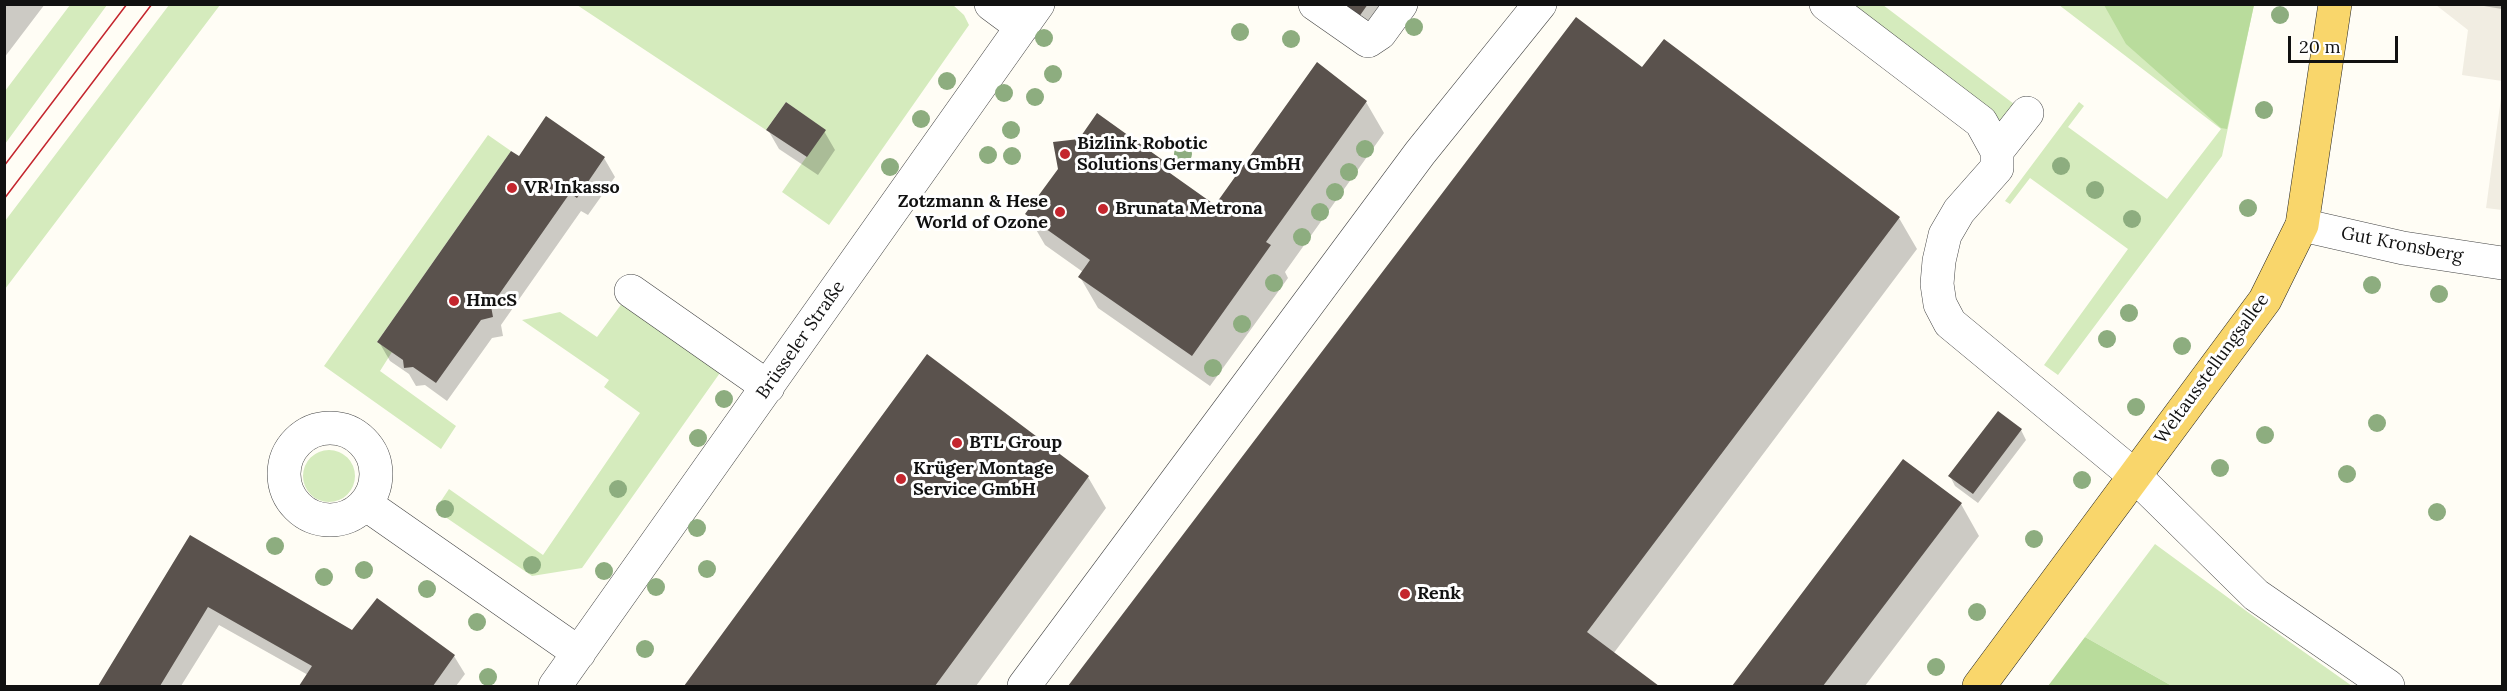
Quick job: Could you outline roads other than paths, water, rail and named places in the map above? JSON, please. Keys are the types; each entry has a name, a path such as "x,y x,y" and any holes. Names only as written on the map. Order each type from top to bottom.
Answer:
{"main road":[{"name":"Weltausstellungsallee","path":"1979,687 2265,300 2302,225 2335,4"}],"street":[{"name":"Brüsseler Straße","path":"555,687 1030,16 991,4"},
{"path":"1315,4 1368,41 1380,33 1401,4"},
{"path":"1024,687 1420,153 1540,4"},
{"path":"1826,4 1982,122 1997,151 1997,168 1959,211 1945,235 1937,284 1940,304 1955,329 2135,476 2256,595 2388,687"},
{"path":"1997,151 2027,113"},
{"name":"Gut Kronsberg","path":"2302,225 2403,248 2502,262"},
{"path":"631,291 768,387"},
{"path":"367,505 579,653"}],"tram line":[{"path":"4,166 127,4"},
{"path":"4,199 152,4"}],"place":[{"name":"Bizlink Robotic Solutions Germany GmbH","path":"1065,154"},
{"name":"VR Inkasso","path":"512,188"},
{"name":"Brunata Metrona","path":"1103,209"},
{"name":"Zotzmann & Hese World of Ozone","path":"1060,212"},
{"name":"HmcS","path":"454,301"},
{"name":"BTL Group","path":"957,443"},
{"name":"Krüger Montage Service GmbH","path":"901,479"},
{"name":"Renk","path":"1405,594"}]}
